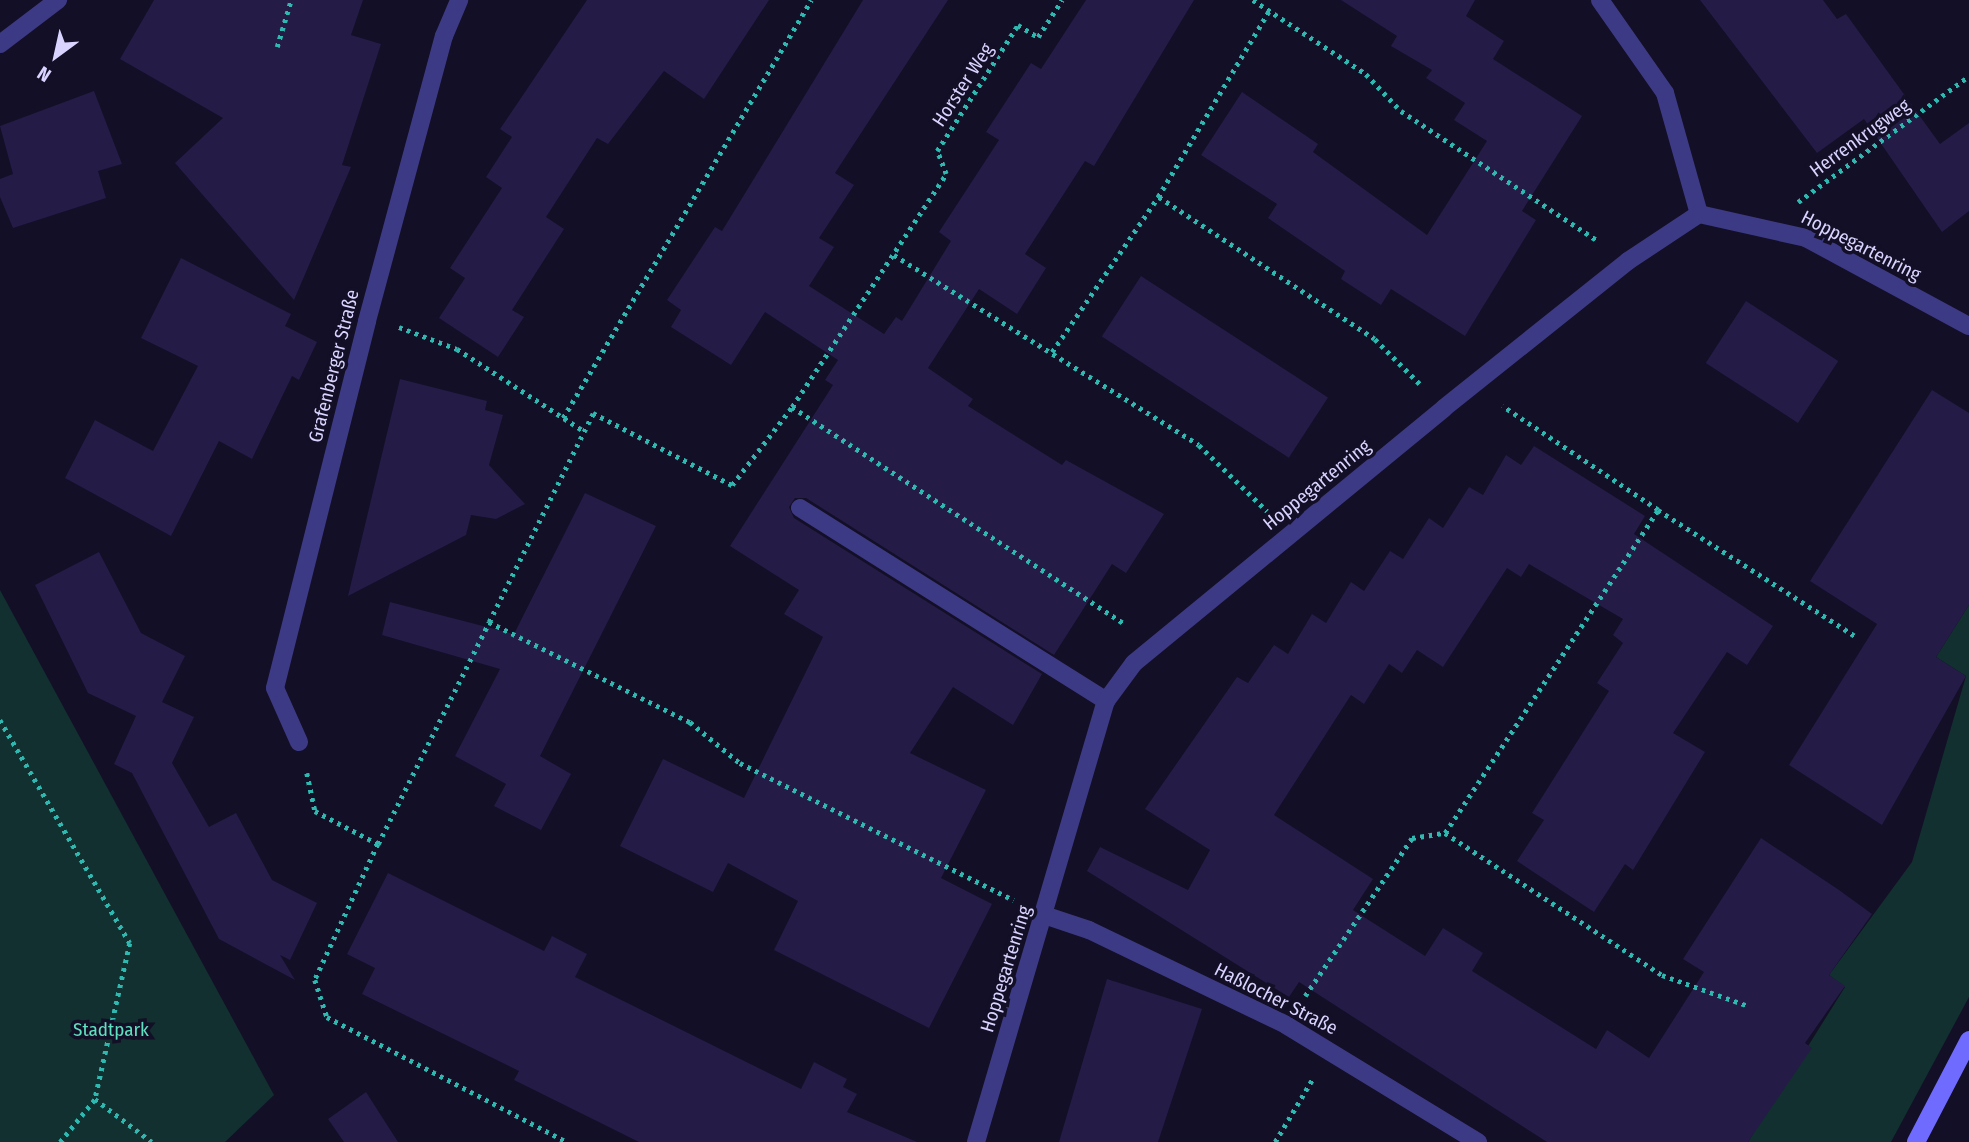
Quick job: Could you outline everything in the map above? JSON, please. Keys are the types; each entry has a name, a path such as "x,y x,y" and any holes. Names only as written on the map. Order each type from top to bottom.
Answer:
{"street":[{"path":"0,44 58,0"},
{"name":"Grafenberger Straße","path":"299,742 275,688 367,321 459,0"},
{"path":"1600,0 1665,93 1699,214"},
{"name":"Hoppegartenring","path":"976,1142 1106,701 1154,646 1290,534 1628,261 1699,214 1770,225 1969,326"},
{"path":"800,508 1106,701"},
{"name":"Haßlocher Straße","path":"1044,915 1089,930 1330,1049 1478,1142"},
{"path":"1916,1142 1969,1040"}],"path":[{"path":"277,47 291,0"},
{"path":"563,418 811,0"},
{"name":"Horster Weg","path":"894,256 946,174 937,151 1018,25 1038,37 1062,0"},
{"path":"1253,0 1366,74 1401,111 1628,261"},
{"path":"1052,352 1158,197 1269,11"},
{"name":"Herrenkrugweg","path":"1770,225 1969,76"},
{"path":"1158,197 1376,340 1444,408"},
{"path":"567,1142 327,1017 314,980 378,844 582,430 593,413 732,485 792,407 894,256 1199,445 1290,534"},
{"path":"367,321 415,330 457,349 582,430"},
{"path":"1472,385 1658,510 1858,638"},
{"path":"792,407 1154,646"},
{"path":"1446,833 1658,510"},
{"path":"489,622 690,722 740,763 1044,915"},
{"path":"0,720 130,943 95,1099 60,1142"},
{"path":"299,742 315,811 378,844"},
{"path":"1286,1026 1412,838 1446,833 1662,975 1746,1005"},
{"path":"1275,1142 1330,1049"},
{"path":"95,1099 152,1142"}],"green space":[{"name":"Stadtpark","path":"0,590 274,1095 225,1142 0,1142"},
{"path":"1969,605 1969,997 1891,1142 1748,1142 1845,987 1829,975 1912,862 1966,676 1936,657"}],"building":[{"path":"154,0 363,0 351,35 381,44 342,165 351,167 294,300 175,163 223,118 120,59"},
{"path":"587,0 769,0 704,99 664,71 608,144 597,138 546,217 564,229 512,310 524,317 498,357 439,318 465,278 450,268 502,188 486,177 512,137 500,129"},
{"path":"863,0 948,0 835,173 854,185 819,238 834,247 809,286 884,334 896,317 902,321 951,241 939,232 999,140 986,132 1031,63 1041,69 1086,0 1194,0 1094,166 1085,161 1025,254 1046,268 1017,314 979,289 928,368 973,399 968,406 1062,465 1066,460 1164,514 1126,573 1112,564 1054,655 806,498 795,498 789,507 794,518 1042,674 1013,725 953,687 910,753 986,790 941,878 992,904 929,1028 774,950 798,901 728,863 713,892 620,846 663,759 744,798 823,637 784,614 799,590 730,546 833,385 825,380 838,360 765,312 731,365 671,327 681,310 667,300 715,227 722,231"},
{"path":"1341,0 1475,0 1466,16 1504,41 1493,59 1582,116 1522,211 1536,220 1465,336 1391,289 1381,305 1341,279 1345,271 1268,218 1277,204 1201,155 1242,92 1318,144 1313,152 1427,235 1487,141 1454,120 1465,103 1426,78 1432,70 1391,46 1397,36"},
{"path":"1700,0 1823,0 1837,19 1846,14 1940,144 1969,123 1969,211 1942,232 1864,119 1817,153"},
{"path":"94,91 122,164 98,171 106,198 13,228 0,197 0,179 13,174 0,126"},
{"path":"181,258 291,314 285,326 317,342 299,380 292,376 252,459 219,441 171,536 65,478 95,420 153,451 198,366 141,338"},
{"path":"1141,276 1328,397 1289,458 1102,336"},
{"path":"1746,301 1838,361 1798,423 1706,363"},
{"path":"400,379 487,401 485,410 503,415 489,465 525,504 496,519 471,515 466,535 348,596"},
{"path":"1932,390 1969,413 1969,605 1936,657 1966,676 1882,825 1789,765 1877,624 1810,581"},
{"path":"1534,446 1645,516 1634,534 1773,626 1747,665 1727,652 1673,733 1705,752 1633,870 1625,864 1594,912 1517,861 1544,820 1532,813 1609,691 1597,683 1623,643 1613,635 1623,619 1529,564 1521,577 1507,568 1443,667 1417,650 1402,673 1389,664 1364,704 1351,695 1274,815 1373,879 1353,910 1425,956 1443,928 1483,953 1472,971 1596,1049 1607,1030 1649,1058 1704,972 1683,959 1761,838 1839,890 1872,914 1829,975 1845,986 1805,1043 1812,1048 1748,1142 1547,1142 1299,982 1289,997 1087,871 1100,847 1188,890 1210,850 1145,809 1237,677 1248,683 1274,645 1288,654 1312,614 1326,623 1351,582 1364,591 1390,551 1403,559 1429,518 1443,528 1469,487 1483,495 1506,455 1521,465"},
{"path":"585,493 656,526 540,756 571,774 541,830 494,806 506,784 455,756 500,669 382,635 390,602 514,634"},
{"path":"99,552 141,633 185,656 162,702 194,717 172,763 209,827 236,813 272,880 317,903 290,960 280,955 295,980 219,939 132,773 114,764 136,716 88,693 35,585"},
{"path":"388,873 544,951 552,936 587,954 575,977 801,1089 814,1062 847,1079 843,1087 857,1094 847,1112 917,1142 639,1142 514,1080 519,1071 362,994 375,968 347,954"},
{"path":"1107,979 1202,1009 1158,1142 1059,1142"},
{"path":"366,1092 398,1142 344,1142 328,1119"}]}
